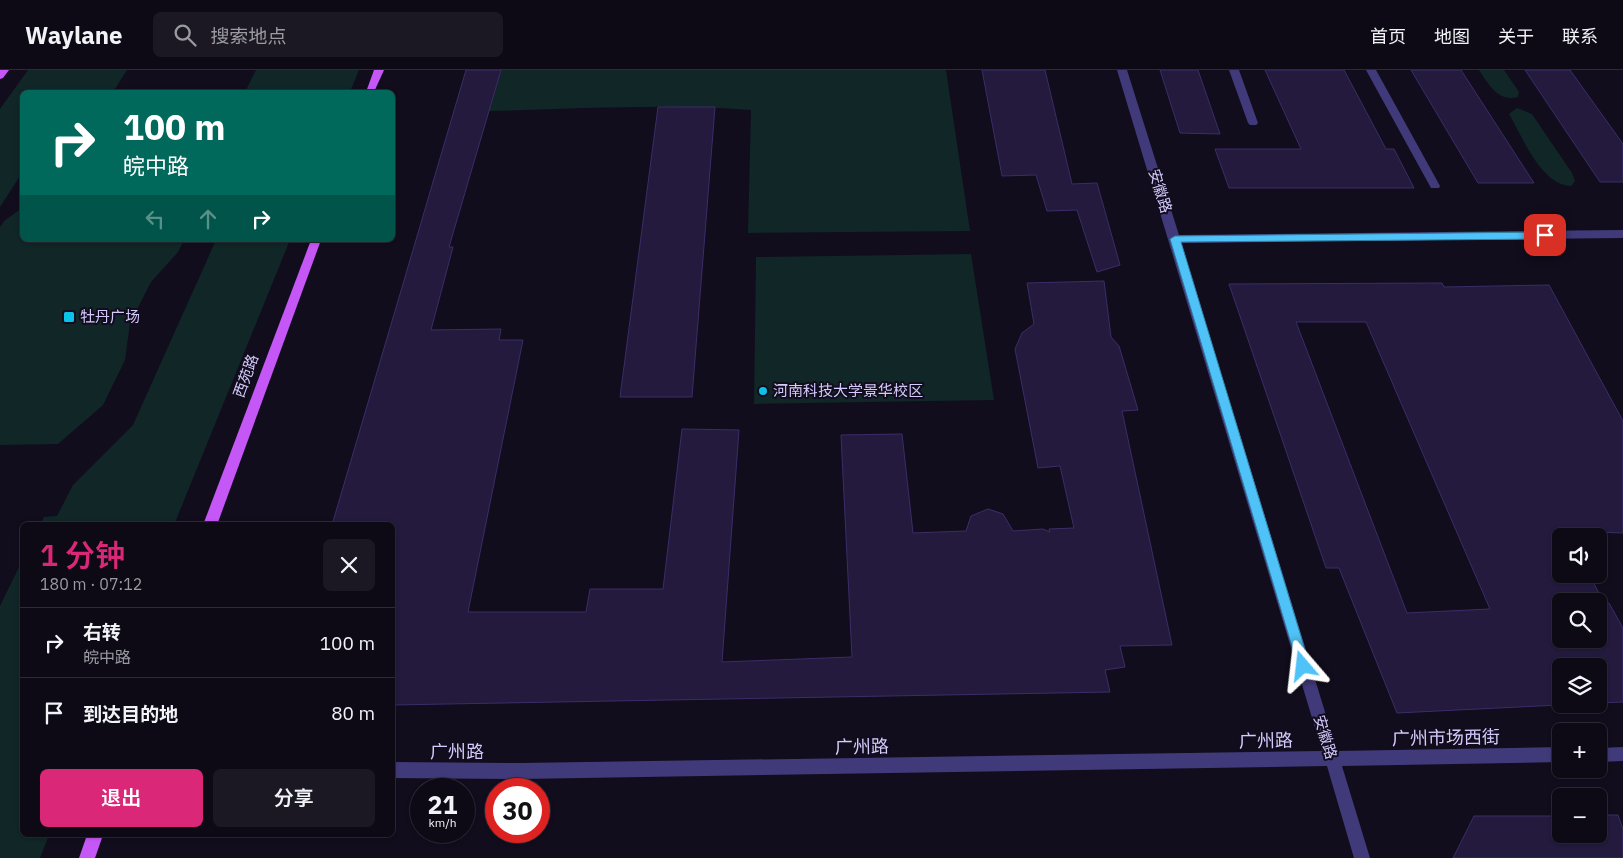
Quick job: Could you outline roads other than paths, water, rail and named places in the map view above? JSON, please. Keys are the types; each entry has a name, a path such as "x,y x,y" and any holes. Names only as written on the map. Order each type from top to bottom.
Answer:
{"main road":[{"path":"0,76 4,70"},
{"path":"371,90 379,70"},
{"name":"西苑路","path":"211,522 315,242"},
{"path":"86,858 94,837"}],"street":[{"name":"安徽路","path":"1122,70 1362,858"},
{"path":"1234,70 1254,123"},
{"path":"1371,70 1435,186"},
{"path":"1175,239 1623,234"},
{"path":"1607,755 1623,754"},
{"name":"广州市场西街","path":"1331,759 1552,755"},
{"name":"广州路","path":"395,770 521,771 1331,759"}],"place":[{"name":"牡丹广场","path":"69,317"},
{"name":"河南科技大学景华校区","path":"763,391"}]}
